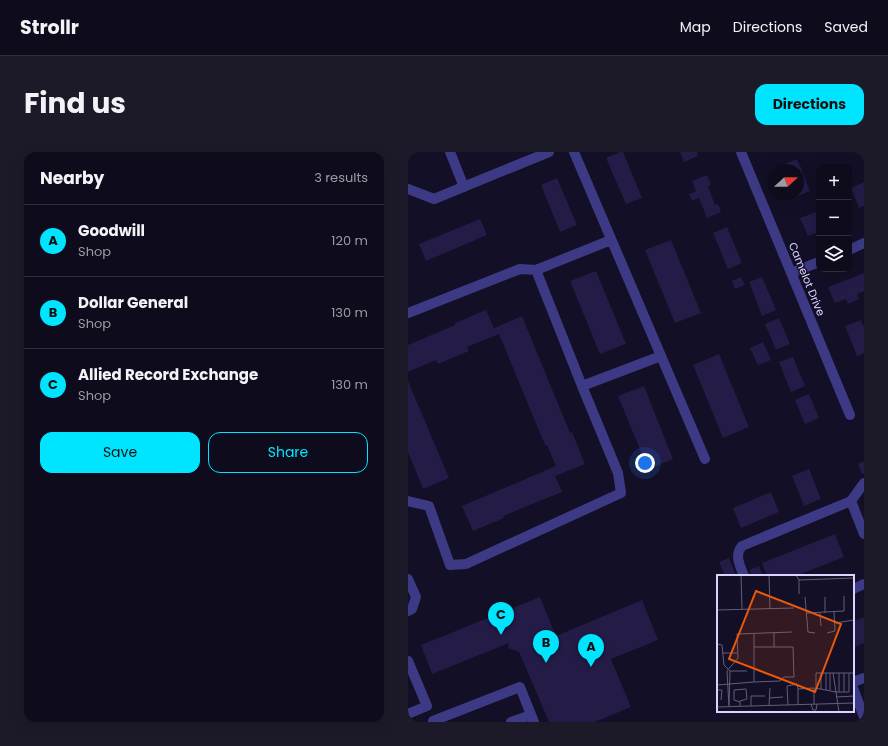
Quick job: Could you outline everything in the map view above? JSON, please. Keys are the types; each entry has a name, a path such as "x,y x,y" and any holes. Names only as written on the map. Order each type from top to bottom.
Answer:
{"street":[{"path":"450,152 464,187"},
{"path":"408,189 434,199 549,152"},
{"path":"574,152 705,459"},
{"name":"Camelot Drive","path":"741,152 850,414"},
{"path":"408,313 520,268 536,270 611,240"},
{"path":"852,249 864,243"},
{"path":"791,273 816,263"},
{"path":"408,501 429,506 450,565 466,564 621,493 618,473 536,270"},
{"path":"582,386 661,356"},
{"path":"744,575 738,559 738,550 742,546 850,501 864,483"},
{"path":"850,501 864,534"},
{"path":"408,579 416,597 412,610 408,611"},
{"path":"854,589 864,584"},
{"path":"408,661 433,721 520,687 532,718 511,722"},
{"path":"854,682 864,678"},
{"path":"854,691 864,717"},
{"path":"408,714 427,706"}],"building":[{"path":"623,152 642,198 626,204 606,158"},
{"path":"680,152 697,152 698,156 684,162"},
{"path":"797,159 799,164 784,164"},
{"path":"707,175 711,185 708,186 715,205 718,204 721,212 707,218 699,198 692,201 689,194 696,191 692,181"},
{"path":"804,176 810,191 804,194"},
{"path":"557,178 577,225 560,232 541,185"},
{"path":"864,182 864,206 859,208 852,188"},
{"path":"816,212 816,233 808,236 800,218"},
{"path":"480,219 487,235 426,261 419,244"},
{"path":"727,227 742,263 728,269 713,233"},
{"path":"671,240 701,313 675,323 645,250"},
{"path":"596,271 626,344 600,354 570,281"},
{"path":"864,273 864,291 857,294 859,299 848,304 846,299 835,303 828,287"},
{"path":"741,277 745,285 735,289 732,281"},
{"path":"762,277 776,310 762,316 749,282"},
{"path":"486,310 494,328 522,316 570,433 572,432 585,464 555,476 562,492 503,516 504,518 473,531 462,506 556,466 547,445 545,445 499,334 467,347 469,351 438,364 436,360 408,372 408,345"},
{"path":"779,318 790,344 776,350 765,324"},
{"path":"861,320 864,327 864,353 857,356 845,326"},
{"path":"763,342 771,360 758,365 750,348"},
{"path":"719,354 749,427 723,438 693,365"},
{"path":"793,357 805,386 791,392 779,362"},
{"path":"408,381 449,478 423,489 408,452"},
{"path":"644,386 673,459 648,469 618,396"},
{"path":"809,394 819,418 805,424 795,400"},
{"path":"864,461 864,473 862,474 858,464"},
{"path":"809,469 821,499 804,506 792,476"},
{"path":"771,492 779,512 741,528 733,508"},
{"path":"835,534 844,557 799,575 767,575 762,563"},
{"path":"729,558 736,575 725,575 719,562"},
{"path":"759,566 763,575 752,575 749,570"},
{"path":"540,597 556,636 642,600 658,640 611,659 631,707 595,722 549,722 519,652 508,648 509,643 432,674 421,645"},
{"path":"864,617 864,643 854,648 854,621"}],"place":[{"name":"Allied Record Exchange","path":"501,635"},
{"name":"Dollar General","path":"546,663"},
{"name":"Goodwill","path":"591,667"}]}
